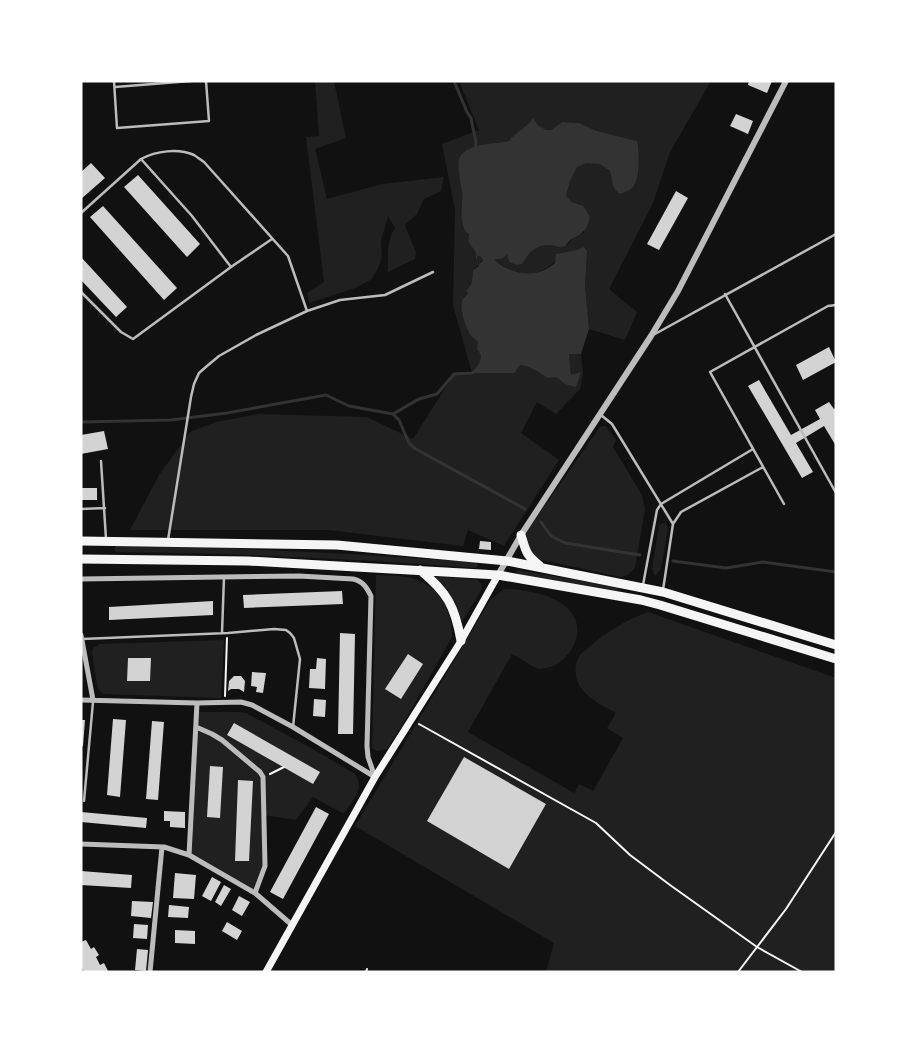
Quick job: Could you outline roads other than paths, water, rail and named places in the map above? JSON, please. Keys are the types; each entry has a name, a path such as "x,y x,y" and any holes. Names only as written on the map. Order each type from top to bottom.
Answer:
{"highway":[{"path":"521,535 529,558 542,568"},
{"path":"81,541 337,545 507,561 663,592 836,645"},
{"path":"106,541 106,559"},
{"path":"81,559 248,560 498,575 641,600 836,659"},
{"path":"420,570 437,584 447,599 454,612 461,641"},
{"path":"641,600 642,587"},
{"path":"660,605 663,592"}],"main road":[{"path":"266,972 375,777 461,641 498,575"}],"street":[{"path":"498,575 521,535 651,336 678,291 786,81"},
{"path":"81,579 299,576 353,579 364,584 371,596 367,746 368,757 375,777"},
{"path":"82,637 93,700"},
{"path":"81,700 197,703 241,702 252,705 293,727 375,777"},
{"path":"189,855 197,703"},
{"path":"196,727 222,740 260,772 263,777 265,866 255,893"},
{"path":"81,844 162,846 189,855 255,893 292,925"},
{"path":"150,972 162,846"}],"lane":[{"path":"114,81 117,128 209,121 206,81"},
{"path":"115,87 191,81"},
{"path":"81,213 141,160 151,154 182,152 193,155 204,162 288,256 307,311"},
{"path":"141,160 192,216 231,267"},
{"path":"651,336 836,234"},
{"path":"81,292 121,332 133,339 272,239"},
{"path":"167,542 188,411 194,384 199,373 219,356 256,335 307,311 340,300 385,295 434,272"},
{"path":"725,294 836,493"},
{"path":"784,504 710,372 828,306 836,305"},
{"path":"600,414 612,424 674,524"},
{"path":"642,587 657,510 661,504 753,449"},
{"path":"101,461 106,541"},
{"path":"663,592 674,524 681,512 763,467"},
{"path":"81,509 105,508"},
{"path":"222,633 224,577"},
{"path":"82,637 286,630 294,638 300,659 293,727"},
{"path":"84,800 93,700"}],"waterway":[{"path":"454,81 471,118 476,143 475,150"},
{"path":"81,422 171,420 227,413 326,395 349,406 393,414 419,399 437,394 454,374 474,372"},
{"path":"393,414 399,420 409,443 414,448 525,509"},
{"path":"541,522 551,536 565,543 640,555"},
{"path":"673,561 726,568 763,562 836,572"}]}
